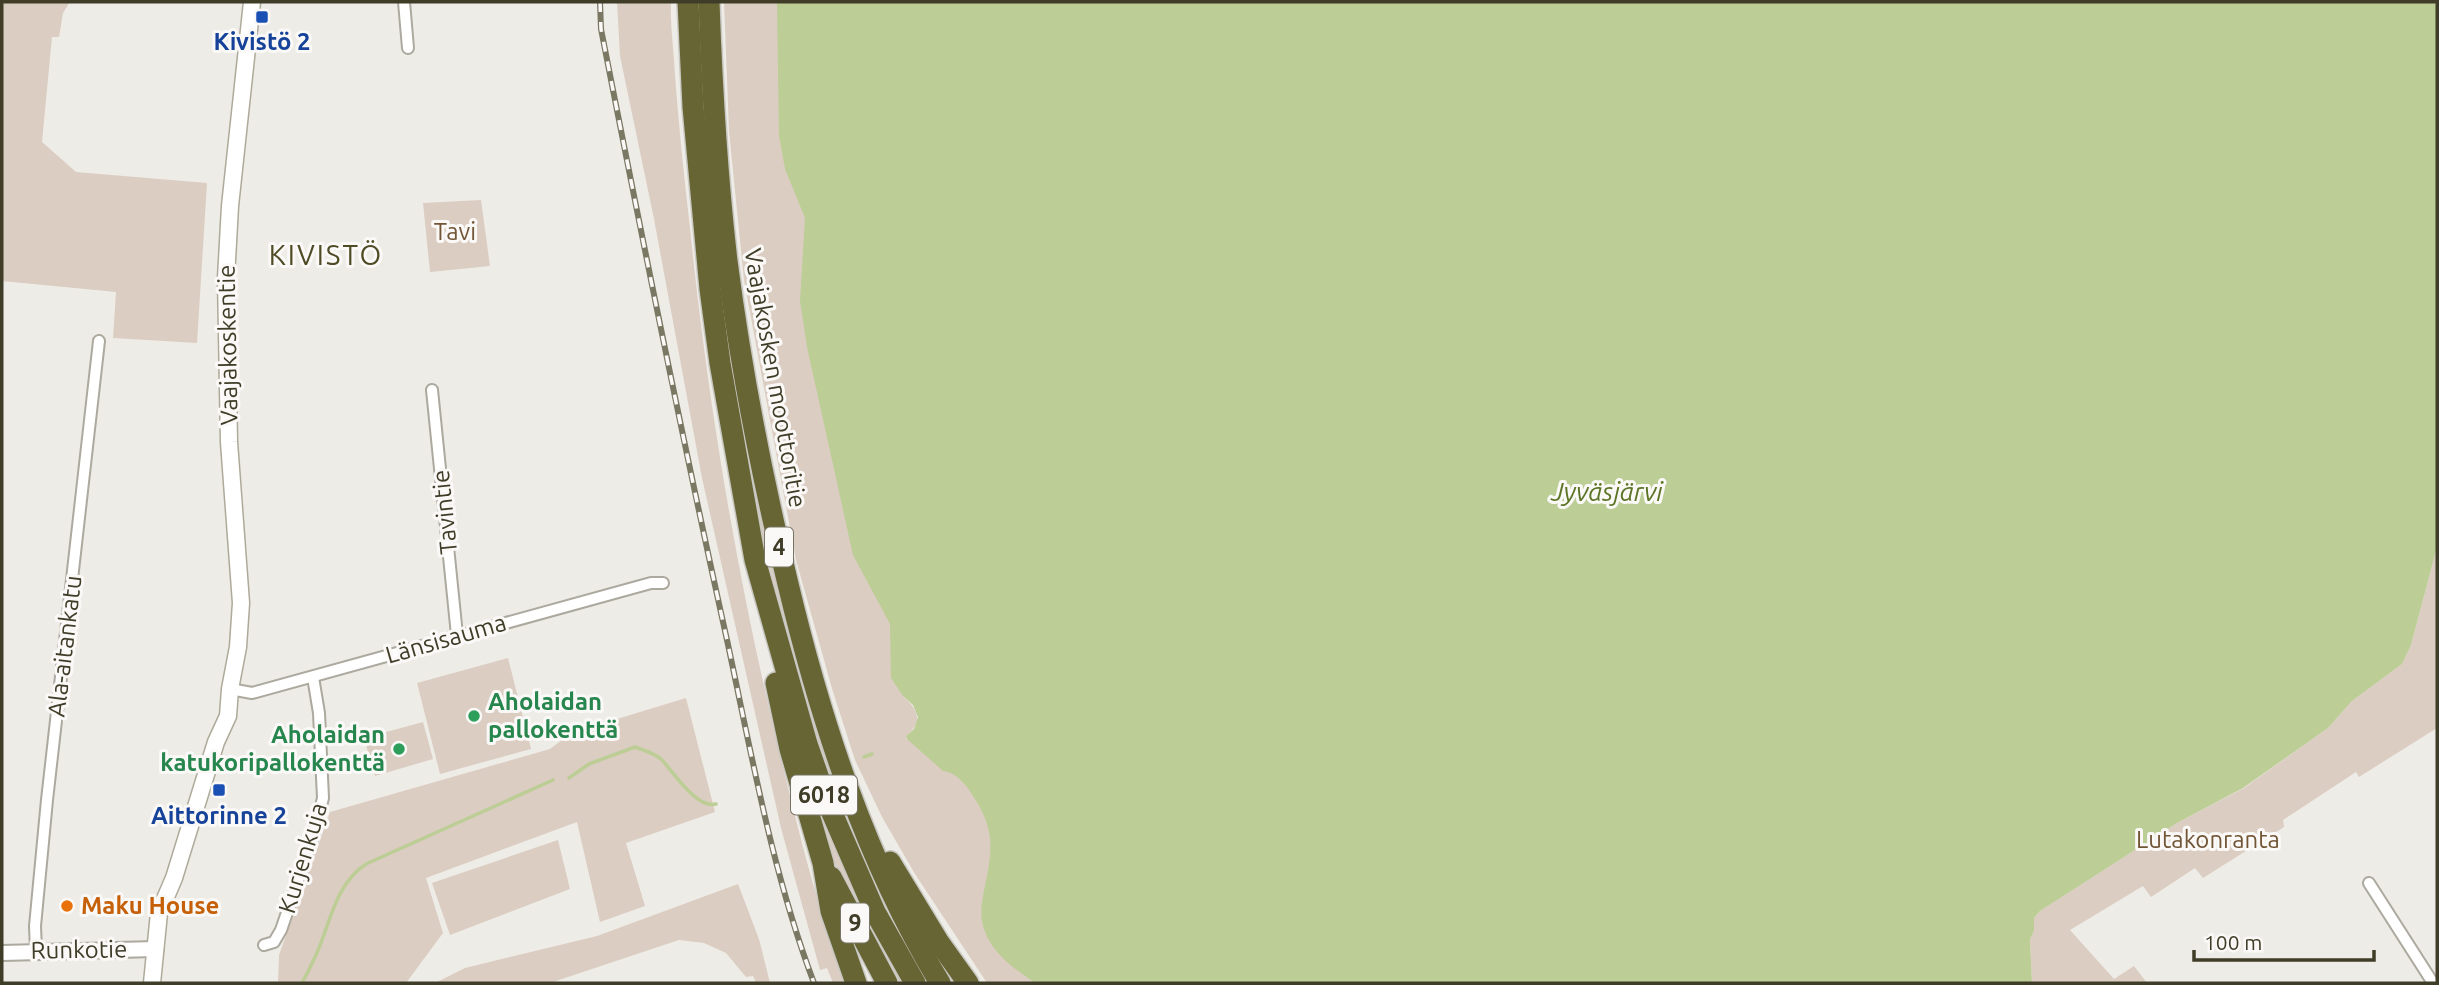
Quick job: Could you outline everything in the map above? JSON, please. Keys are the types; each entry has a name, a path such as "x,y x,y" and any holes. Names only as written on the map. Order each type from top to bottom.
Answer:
{"highway":[{"name":"Vaajakosken moottoritie","path":"688,2 693,107 710,289 726,400 763,595 826,799 875,912 915,983"},
{"name":"Vaajakosken moottoritie","path":"709,2 717,156 727,260 742,366 767,500 819,698 858,813 897,904 940,983"},
{"name":"4","path":"763,595 774,671 790,749 823,863 831,911 856,983"},
{"name":"4","path":"858,813 938,941 968,983"},
{"name":"9","path":"823,863 887,983"}],"main road":[{"name":"Vaajakoskentie","path":"152,983 156,949 170,916 174,878 216,742 217,713 230,689 238,647 241,603 229,442 226,278 230,206 252,2"}],"street":[{"path":"404,2 408,48"},
{"name":"Ala-aitankatu","path":"36,950 35,926 47,800 99,341"},
{"name":"Tavintie","path":"432,390 457,635"},
{"name":"Länsisauma","path":"230,689 252,693 639,586 663,583"},
{"name":"Kurjenkuja","path":"264,945 274,942 281,930 313,837 323,798 319,713 313,677"},
{"path":"2369,883 2433,983"},
{"name":"Runkotie","path":"2,953 36,950 156,949"}],"green space":[{"path":"2,2 70,2 63,13 59,37 52,37 42,142 76,172 207,183 197,343 113,338 116,292 2,281"},
{"path":"617,2 671,2 678,114 697,295 726,493 751,625 787,784 818,899 847,983 833,983 827,968 820,970 781,828 702,478 654,219 620,56"},
{"path":"724,2 871,2 903,696 917,716 912,731 906,736 907,740 926,737 1165,983 987,983 915,874 882,817 855,760 796,560 744,280 729,131"},
{"name":"Tavi","path":"481,200 490,266 430,272 423,203"},
{"path":"719,285 794,649 790,650 754,503"},
{"name":"Lutakonranta","path":"2437,547 2437,728 2359,777 2356,772 2283,820 2284,827 2203,878 2195,868 2151,897 2143,886 2070,930 2114,979 2134,966 2147,983 2032,983 2030,939 2034,931 2034,918 2040,911 2177,823 2244,788 2328,728 2352,701 2402,664 2411,645"},
{"name":"Aholaidan pallokenttä","path":"508,658 531,749 440,774 417,683"},
{"path":"801,673 857,842 882,895 930,983 925,983 896,931 854,845 813,731 796,674"},
{"path":"686,698 715,812 626,843 645,906 600,922 577,822 426,878 443,933 406,983 278,983 279,955 330,812 550,749 571,733"},
{"name":"Aholaidan katukoripallokenttä","path":"423,722 433,759 375,776 364,738"},
{"path":"797,744 844,866 903,983 893,983 845,888 822,832"},
{"path":"558,840 570,889 450,935 432,883"},
{"path":"738,884 759,939 770,983 756,983 753,976 746,977 726,953 704,943 679,940 550,983 435,983 465,968 597,936"}],"water":[{"name":"Jyväsjärvi","path":"777,2 2437,2 2437,547 2411,645 2402,664 2352,701 2328,728 2243,788 2177,823 2040,911 2034,918 2034,931 2030,939 2032,983 1035,983 1005,960 988,938 981,913 990,849 988,828 979,805 963,782 952,773 943,771 907,739 906,736 914,729 918,717 913,705 891,678 890,624 853,555 807,347 800,301 805,218 785,169 779,136"}],"waterway":[{"path":"569,778 589,764 635,747 661,759 701,801 716,804"},
{"path":"864,757 872,754"},
{"path":"302,983 319,948 336,902 356,872 366,864 553,780"}],"railway":[{"path":"600,2 601,29 754,770 786,899 814,983"}],"place":[{"name":"Kivistö 2","path":"262,17"},
{"name":"Aholaidan pallokenttä","path":"474,716"},
{"name":"Aholaidan katukoripallokenttä","path":"399,749"},
{"name":"Aittorinne 2","path":"219,790"},
{"name":"Maku House","path":"67,906"}],"district":[{"name":"KIVISTÖ","path":"326,255"}]}
